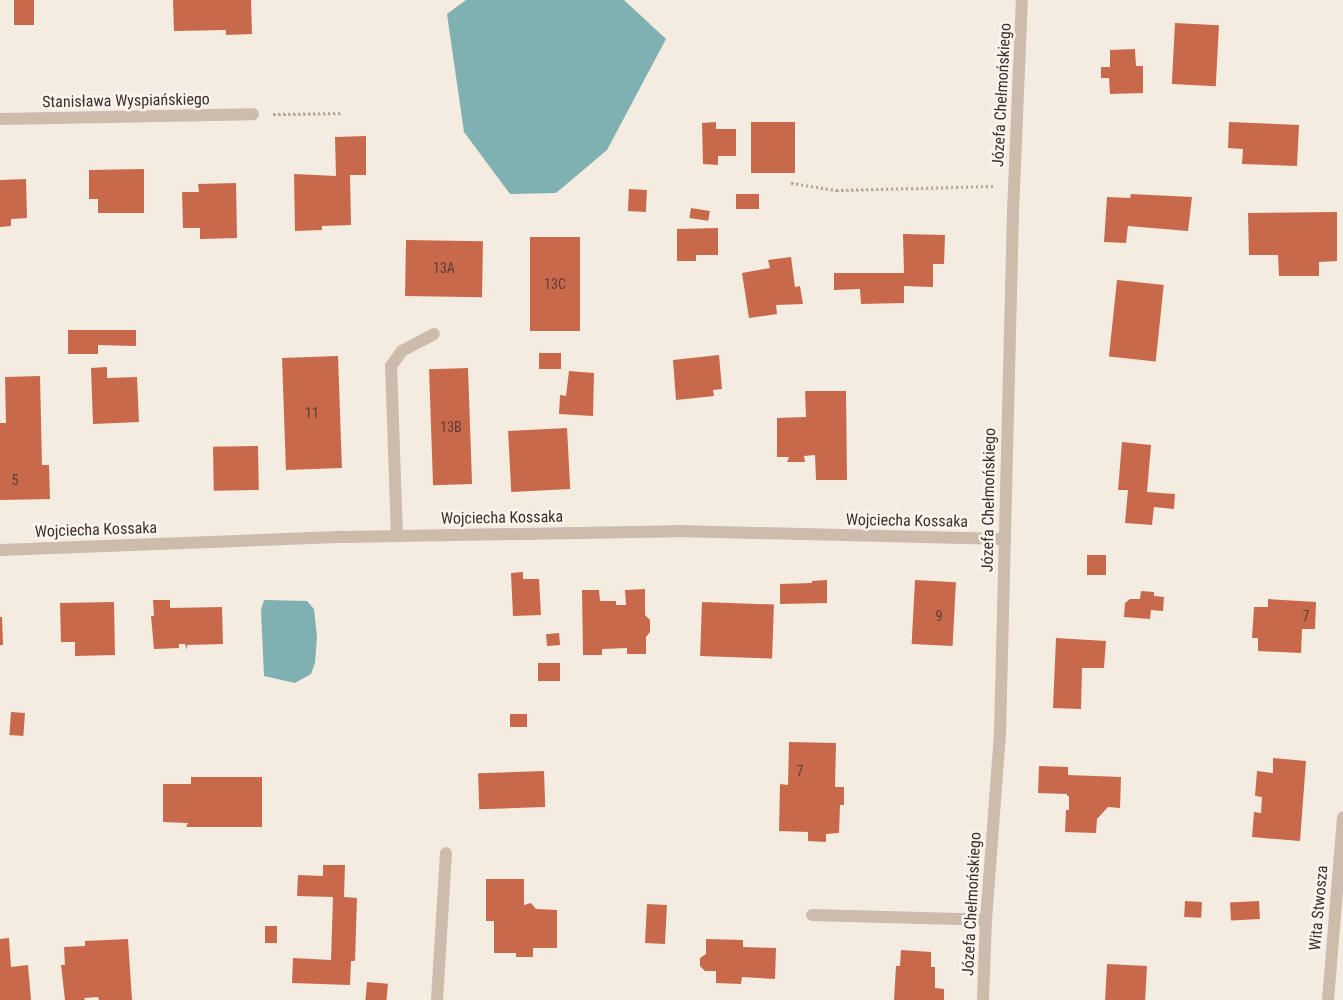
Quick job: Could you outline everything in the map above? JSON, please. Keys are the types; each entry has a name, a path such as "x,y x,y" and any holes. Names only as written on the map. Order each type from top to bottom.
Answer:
{"street":[{"name":"Józefa Chełmońskiego","path":"983,1000 986,920 1000,733 1014,186 1022,0"},
{"name":"Stanisława Wyspiańskiego","path":"0,119 253,114"},
{"path":"397,536 390,366 402,351 434,334"},
{"name":"Wojciecha Kossaka","path":"0,550 397,536 676,531 1004,539"},
{"name":"Wita Stwosza","path":"1328,1000 1343,818"},
{"path":"437,1000 446,853"},
{"path":"812,915 986,920"}],"path":[{"path":"253,114 342,113"},
{"path":"791,183 836,190 1014,186"}],"water":[{"path":"466,0 624,0 666,39 607,150 556,193 510,194 464,132 447,14"},
{"path":"264,600 307,601 314,609 317,637 315,663 311,674 295,683 264,676 261,610"}],"building":[{"path":"14,0 34,0 34,25 14,25"},
{"path":"173,0 251,0 252,34 226,35 226,30 174,31"},
{"path":"1175,23 1219,25 1216,86 1172,84"},
{"path":"1135,49 1136,66 1143,66 1143,93 1110,94 1109,78 1101,78 1101,67 1110,67 1110,50"},
{"path":"716,122 716,129 736,129 736,156 718,156 718,165 703,164 702,123"},
{"path":"751,122 795,122 795,173 751,173"},
{"path":"1229,122 1299,125 1297,166 1242,164 1243,149 1228,148"},
{"path":"366,136 366,175 350,175 351,225 322,226 322,230 295,231 294,174 336,176 335,137"},
{"path":"144,169 144,213 98,213 98,199 89,199 89,170"},
{"path":"26,179 27,218 11,219 11,226 0,227 0,180"},
{"path":"236,183 237,238 200,239 200,228 183,228 182,192 199,192 198,184"},
{"path":"629,189 647,190 646,212 628,211"},
{"path":"736,194 759,194 759,209 736,209"},
{"path":"1131,194 1192,197 1188,231 1128,226 1126,243 1104,242 1107,197 1130,198"},
{"path":"691,208 710,211 708,221 689,218"},
{"path":"1337,212 1337,261 1319,262 1319,276 1279,276 1278,255 1249,255 1248,213"},
{"path":"718,228 718,255 696,255 696,261 677,261 677,229"},
{"path":"903,234 945,235 944,264 933,264 933,287 904,286 904,303 861,304 860,289 834,290 834,273 904,273"},
{"path":"530,237 580,237 580,331 530,331"},
{"path":"406,240 483,241 482,297 405,296"},
{"path":"791,257 795,287 800,286 803,304 776,305 777,314 749,318 742,273 770,268 768,260"},
{"path":"1117,280 1164,285 1156,361 1109,357"},
{"path":"68,330 136,330 136,346 98,345 98,354 68,354"},
{"path":"539,353 561,353 561,369 539,369"},
{"path":"719,355 722,389 713,390 714,396 676,400 673,360"},
{"path":"338,356 342,468 286,470 282,358"},
{"path":"107,367 107,378 137,377 139,422 93,424 91,368"},
{"path":"468,368 472,484 433,485 429,369"},
{"path":"569,371 594,373 593,416 559,414 560,395 566,396"},
{"path":"40,376 42,465 49,465 50,499 0,500 0,423 6,423 5,377"},
{"path":"805,391 846,391 847,480 816,480 815,455 804,456 805,462 787,462 789,457 777,457 777,418 806,417"},
{"path":"567,428 570,489 511,492 508,431"},
{"path":"1122,442 1151,445 1147,492 1175,494 1174,509 1154,507 1152,525 1125,523 1128,490 1118,490"},
{"path":"258,446 259,490 214,491 213,447"},
{"path":"1087,555 1106,555 1106,575 1087,575"},
{"path":"523,572 523,579 539,579 541,615 513,616 511,573"},
{"path":"827,580 827,603 780,604 780,584 812,583 812,581"},
{"path":"915,580 956,582 953,646 912,644"},
{"path":"645,589 645,615 650,620 650,632 646,637 646,654 627,654 627,648 602,649 602,655 583,655 582,590 599,590 600,601 616,601 616,605 626,605 625,590"},
{"path":"1141,591 1154,592 1154,596 1164,597 1163,611 1151,610 1150,619 1124,617 1125,603 1130,599 1140,599"},
{"path":"1268,599 1316,602 1315,629 1302,629 1301,653 1258,651 1258,638 1252,638 1254,607 1268,607"},
{"path":"153,600 170,600 170,608 222,607 223,644 187,645 187,650 185,644 179,644 179,648 154,649 151,616 154,616"},
{"path":"114,602 115,655 75,656 75,642 61,642 60,603"},
{"path":"702,602 774,605 772,658 700,656"},
{"path":"0,617 2,617 3,645 0,645"},
{"path":"559,633 560,645 547,646 546,634"},
{"path":"1056,638 1106,641 1104,668 1082,668 1081,709 1053,708"},
{"path":"538,663 560,663 560,681 538,681"},
{"path":"11,712 25,713 23,736 9,735"},
{"path":"510,714 527,714 527,727 510,727"},
{"path":"789,742 836,743 835,787 844,787 844,805 840,805 839,833 826,834 826,842 808,841 808,832 779,831 780,784 788,785"},
{"path":"1273,758 1306,761 1300,841 1252,837 1254,812 1261,813 1262,797 1255,796 1257,771 1273,773"},
{"path":"1039,766 1068,767 1068,775 1121,777 1120,808 1108,807 1097,819 1096,833 1065,832 1066,810 1069,810 1069,796 1067,794 1038,793"},
{"path":"544,771 545,807 479,809 478,773"},
{"path":"191,777 262,777 262,827 186,827 188,823 163,822 163,784 191,784"},
{"path":"323,865 345,865 344,897 357,898 355,961 351,961 350,985 292,983 293,958 331,960 333,897 297,896 298,875 323,876"},
{"path":"486,879 524,879 524,905 531,903 536,909 557,910 557,948 533,948 533,957 516,957 516,953 494,953 494,921 486,921"},
{"path":"1185,901 1202,902 1201,918 1184,917"},
{"path":"1259,901 1260,919 1231,920 1230,903"},
{"path":"647,904 667,905 665,944 645,943"},
{"path":"265,926 277,926 277,943 265,943"},
{"path":"9,938 11,967 28,965 31,1000 0,1000 0,939"},
{"path":"128,939 132,1000 99,1000 98,997 84,998 85,1000 65,1000 61,965 65,965 64,947 85,946 85,941"},
{"path":"706,939 743,940 743,947 776,948 775,979 742,977 741,984 716,983 716,971 705,971 700,966 700,958 706,954"},
{"path":"901,950 931,952 931,967 935,967 935,988 944,989 944,1000 894,1000 896,966 900,966"},
{"path":"1107,964 1147,966 1145,1000 1105,1000"},
{"path":"367,982 388,984 387,1000 365,1000"}]}
